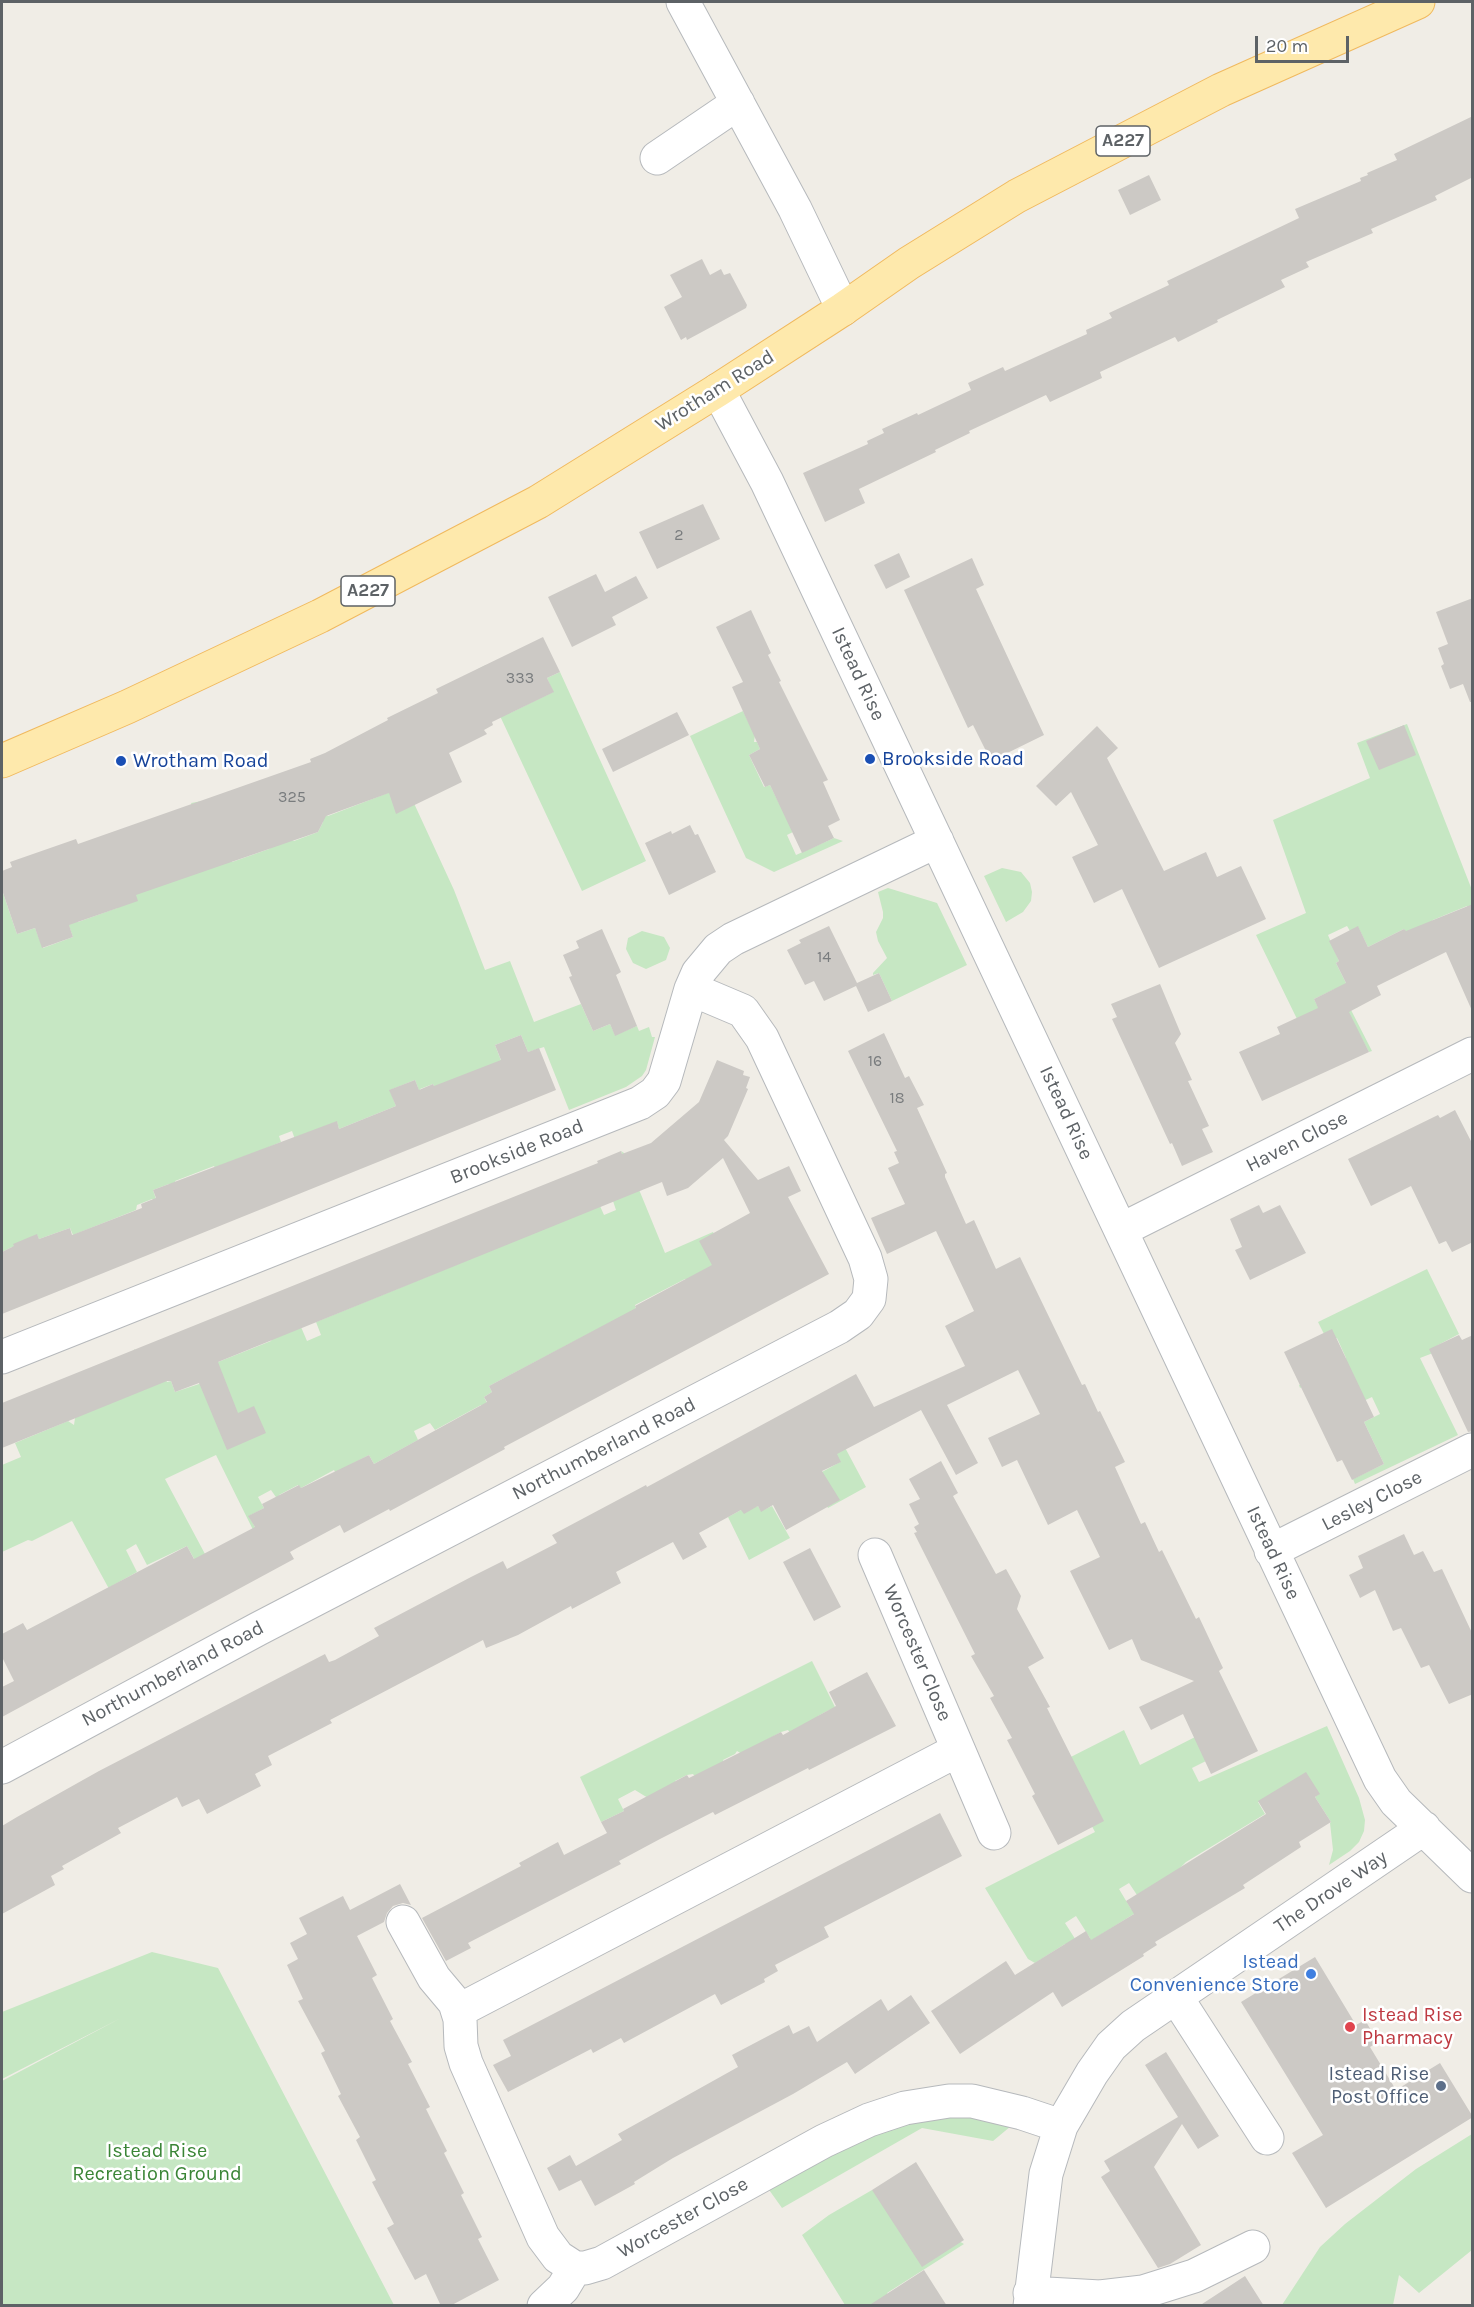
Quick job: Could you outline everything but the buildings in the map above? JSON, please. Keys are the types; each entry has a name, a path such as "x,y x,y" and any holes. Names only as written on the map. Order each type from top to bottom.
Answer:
{"main road":[{"name":"Wrotham Road","path":"2,761 107,716 320,616 538,502 718,390 909,263 1017,196 1221,90 1418,2"}],"street":[{"path":"683,2 795,209 843,309"},
{"path":"657,158 738,103"},
{"name":"Istead Rise","path":"718,390 767,482 1380,1779 1396,1802 1473,1876"},
{"name":"Brookside Road","path":"2,1358 640,1103 655,1093 664,1081 691,988 707,961 718,949 733,939 937,841"},
{"name":"Northumberland Road","path":"2,1767 258,1629 828,1332 858,1314 869,1299 871,1279 864,1258 762,1038 743,1011 691,988"},
{"name":"Haven Close","path":"1121,1230 1473,1054"},
{"name":"Lesley Close","path":"1271,1551 1473,1450"},
{"name":"Worcester Close","path":"875,1555 994,1833"},
{"path":"458,2011 958,1750"},
{"name":"The Drove Way","path":"1030,2299 1046,2174 1061,2126 1092,2073 1111,2046 1133,2026 1424,1828"},
{"path":"403,1922 431,1972 450,1994 458,2011 461,2046 466,2063 532,2214 554,2253 574,2268 563,2288 544,2306"},
{"path":"1176,1997 1267,2138"},
{"name":"Worcester Close","path":"574,2268 585,2268 602,2263 824,2141 869,2120 905,2108 949,2101 972,2101 1022,2113 1061,2126"},
{"path":"1030,2299 1143,2292 1187,2278 1253,2247"}],"green space":[{"path":"486,665 510,713 553,692 547,678 560,672 646,861 582,891 478,669"},
{"path":"743,711 755,735 754,742 757,742 760,749 749,755 764,787 770,785 779,803 791,800 799,829 787,835 796,855 834,838 843,841 774,872 746,858 690,736"},
{"path":"1407,724 1472,890 1472,919 1467,906 1433,920 1413,945 1404,929 1368,947 1358,927 1350,931 1347,926 1328,935 1339,961 1336,963 1358,1007 1351,1010 1372,1051 1369,1052 1335,989 1314,999 1320,1011 1297,1019 1256,935 1306,913 1273,820 1370,778 1357,743"},
{"path":"406,786 454,890 485,970 510,961 534,1022 581,1004 593,1031 610,1024 615,1035 637,1026 639,1031 649,1027 652,1037 655,1037 646,1070 642,1076 626,1087 569,1110 544,1047 528,1052 521,1035 495,1045 502,1063 436,1090 433,1084 420,1089 421,1096 415,1080 390,1090 396,1106 339,1129 337,1122 297,1145 292,1131 279,1136 281,1142 257,1152 219,1177 214,1166 175,1181 179,1193 173,1195 169,1184 153,1190 157,1202 152,1199 137,1205 136,1210 73,1235 70,1228 39,1239 37,1235 19,1258 12,1247 2,1252 2,890 17,934 35,928 43,948 73,937 57,893 78,922 117,908 109,885 207,847 191,803 202,801 232,862 269,849 284,836 294,841 318,832 323,822 321,815 328,816"},
{"path":"1002,868 1021,872 1030,883 1032,892 1031,901 1023,912 1006,922 984,876"},
{"path":"888,888 937,903 967,965 892,1001 879,973 873,975 887,958 876,932 883,918 878,892"},
{"path":"642,931 664,937 670,948 666,960 646,969 633,963 626,949 628,938"},
{"path":"621,1151 624,1153 665,1253 713,1232 746,1292 685,1279 635,1305 636,1309 489,1386 492,1392 484,1397 497,1423 481,1405 435,1430 430,1423 414,1431 418,1440 374,1464 369,1455 340,1470 353,1506 334,1470 301,1488 298,1485 279,1495 278,1500 271,1490 258,1497 264,1508 249,1516 263,1542 260,1544 216,1455 165,1479 213,1569 203,1575 187,1546 147,1565 136,1544 126,1550 137,1572 110,1587 114,1598 72,1521 32,1541 28,1540 2,1552 2,1465 21,1457 15,1443 68,1421 74,1425 75,1418 144,1374 134,1349 162,1368 167,1382 171,1381 175,1392 199,1384 218,1362 271,1341 274,1334 301,1327 307,1341 321,1335 316,1322 600,1206 604,1215 616,1210 613,1201 631,1176"},
{"path":"1427,1269 1459,1334 1438,1345 1433,1353 1420,1358 1458,1435 1355,1484 1353,1479 1384,1464 1364,1422 1380,1414 1372,1397 1355,1405 1306,1385 1300,1388 1299,1385 1339,1366 1346,1358 1337,1338 1328,1342 1318,1322"},
{"path":"841,1440 866,1487 828,1508 811,1478 840,1462 832,1445"},
{"path":"758,1506 761,1511 772,1506 790,1538 749,1560 728,1517 741,1510"},
{"path":"812,1661 836,1709 829,1710 790,1733 788,1730 781,1732 742,1754 737,1751 723,1760 724,1763 696,1778 693,1774 687,1775 648,1798 635,1790 618,1799 624,1811 601,1822 580,1777"},
{"path":"1327,1726 1359,1798 1365,1820 1364,1831 1359,1842 1350,1851 1329,1865 1333,1850 1331,1822 1315,1797 1319,1794 1258,1802 1265,1814 1186,1862 1178,1870 1137,1895 1129,1883 1119,1889 1131,1909 1137,1912 1089,1942 1090,1938 1076,1916 1065,1923 1079,1945 1065,1944 1035,1963 1028,1959 985,1888 1095,1832 1053,1766 1124,1730 1140,1765 1199,1735 1206,1761 1192,1768 1199,1782"},
{"name":"Istead Rise Recreation Ground","path":"152,1952 218,1968 394,2305 2,2305 2,2081 121,2018 2,2079 2,2012"},
{"path":"955,2113 1011,2126 993,2141 922,2128 782,2208 767,2187 881,2129"},
{"path":"1472,2134 1472,2250 1419,2293 1399,2275 1393,2305 1282,2305 1320,2247 1345,2224 1416,2169"},
{"path":"872,2190 964,2244 887,2293 894,2305 845,2305 802,2235 829,2215"}],"place":[{"name":"Brookside Road","path":"870,759"},
{"name":"Wrotham Road","path":"121,761"},
{"name":"Istead Convenience Store","path":"1311,1974"},
{"name":"Istead Rise Pharmacy","path":"1350,2027"},
{"name":"Istead Rise Post Office","path":"1441,2086"}]}
